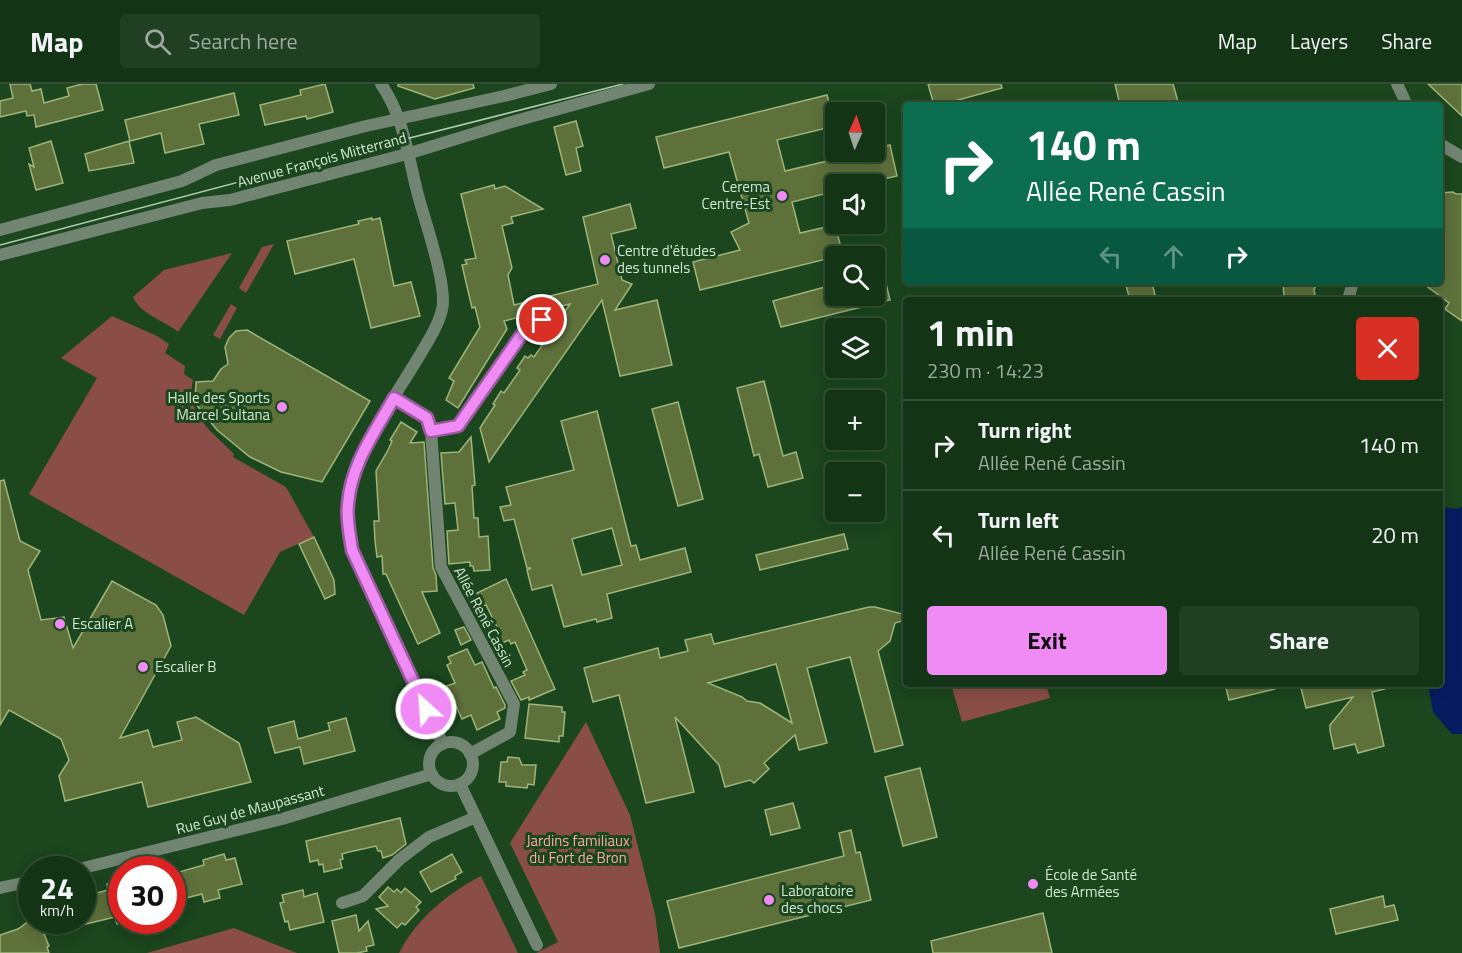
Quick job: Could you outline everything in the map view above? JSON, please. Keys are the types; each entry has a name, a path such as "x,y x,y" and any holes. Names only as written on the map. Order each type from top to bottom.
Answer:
{"street":[{"path":"381,84 400,119 442,285 442,309 432,334 354,472 347,505 348,526 352,550 443,744"},
{"name":"Avenue François Mitterrand","path":"0,230 182,181 216,165 551,84"},
{"name":"Avenue François Mitterrand","path":"0,255 202,202 230,200 407,154 649,84"},
{"path":"1396,84 1405,102"},
{"path":"1443,146 1462,157"},
{"path":"394,398 427,418 431,431 458,426 529,324 556,316"},
{"name":"Allée René Cassin","path":"431,431 441,567 514,704 510,732 470,753"},
{"path":"443,744 458,744 470,753 472,771 460,784 444,785 429,769 430,757 437,747 443,744"},
{"name":"Rue Guy de Maupassant","path":"96,865 282,819 432,774"},
{"path":"460,784 537,945"},
{"path":"342,903 363,896 400,859 429,837 476,817"},
{"path":"0,888 18,884"}],"green space":[{"path":"274,244 246,293 239,288 262,247"},
{"path":"232,253 178,332 147,313 133,297 164,270"},
{"path":"231,304 237,308 220,339 213,335"},
{"path":"112,316 157,336 169,344 165,353 185,366 184,374 193,380 193,403 202,422 234,454 233,457 286,487 314,537 280,552 244,615 29,494 97,378 61,358"},
{"path":"952,687 1047,687 1050,698 962,722"},
{"name":"Jardins familiaux du Fort de Bron","path":"586,722 630,815 655,914 660,953 536,953 558,942 510,843"},
{"name":"Jardins familiaux du Fort de Bron","path":"481,876 518,953 399,953 414,929 434,908 457,890"},
{"path":"234,928 297,953 147,953"}],"shaded area":[{"path":"1443,507 1457,509 1462,507 1462,734 1452,734 1433,712 1429,687 1443,687"}],"building":[{"path":"10,84 30,84 32,91 41,89 44,103 69,96 67,88 82,84 96,84 103,110 36,127 34,115 27,116 26,111 0,117 0,101 13,98"},
{"path":"325,84 333,112 307,119 306,116 265,125 260,105 301,95 300,90"},
{"path":"398,84 473,84 474,88 435,99 398,86"},
{"path":"928,84 1001,84 1002,88 951,102 933,102"},
{"path":"1115,84 1173,84 1178,102 1119,102"},
{"path":"1428,84 1462,84 1462,116"},
{"path":"234,93 239,115 199,124 204,144 165,153 161,133 130,141 125,120"},
{"name":"Cerema Centre-Est","path":"827,95 829,102 825,102 825,128 777,140 785,171 825,162 885,162 885,146 890,145 897,176 885,179 885,174 825,174 825,194 792,202 800,233 825,227 825,234 837,234 841,246 825,246 825,259 700,290 693,262 740,250 731,232 749,223 729,152 664,168 656,137"},
{"path":"576,121 583,146 576,148 581,171 566,175 554,127"},
{"path":"51,141 63,183 36,190 29,164 34,167 29,148"},
{"path":"129,141 134,163 89,171 85,154"},
{"path":"494,185 495,189 505,186 543,209 511,217 513,223 502,226 512,268 508,275 514,305 598,284 583,217 630,204 636,228 611,234 622,280 632,284 615,310 657,300 672,365 620,376 602,300 489,462 480,428 501,391 504,393 520,370 517,368 525,356 534,357 556,325 562,321 570,304 504,321 507,329 458,408 446,400 454,381 449,378 480,327 475,307 472,308 462,265 467,264 465,260 476,258 461,194"},
{"path":"1443,193 1462,194 1462,321 1445,309 1449,303 1443,297 1425,285 1443,285"},
{"path":"372,218 372,220 380,218 394,286 411,282 420,316 371,328 354,259 295,274 287,241 359,224 358,221"},
{"path":"885,280 890,300 885,301"},
{"path":"1126,285 1153,285 1155,297 1129,297"},
{"path":"1283,285 1316,285 1315,297 1284,297"},
{"path":"825,287 825,306 866,306 781,327 773,301"},
{"name":"Halle des Sports Marcel Sultana","path":"247,330 370,401 322,482 281,472 250,457 217,430 195,403 196,382 213,381 221,369 228,364 225,347 229,338 236,331"},
{"path":"764,381 783,456 796,452 803,478 768,487 759,454 754,456 737,388"},
{"path":"678,402 703,499 678,506 652,409"},
{"path":"597,411 631,546 636,545 640,560 685,548 691,572 607,594 612,618 597,622 596,619 564,627 552,585 532,590 527,570 531,568 527,568 514,519 504,521 500,507 511,505 506,487 574,470 561,421","holes":["612,528 622,565 582,575 572,539"]},
{"path":"401,422 417,432 410,443 424,442 433,568 436,575 437,591 422,592 440,633 418,644 386,574 383,574 382,556 377,557 375,541 374,521 379,521 376,471"},
{"path":"471,437 475,485 472,486 474,518 478,518 479,537 488,536 490,570 474,571 470,562 449,564 447,531 458,530 455,503 445,504 441,453 459,452"},
{"path":"4,480 20,541 40,551 28,570 41,620 64,617 73,648 112,581 156,605 163,615 171,646 120,738 148,730 153,747 182,740 177,722 196,717 239,743 251,782 148,807 142,782 65,801 59,776 69,760 61,739 9,710 0,725 0,481"},
{"path":"844,534 848,549 760,570 756,555"},
{"path":"314,537 334,580 335,594 325,599 299,544"},
{"path":"506,579 555,689 529,700 529,697 521,700 511,681 525,675 523,672 527,670 515,642 511,644 509,640 500,644 495,631 498,629 477,593"},
{"path":"869,607 903,614 903,621 895,623 890,641 878,651 903,745 875,752 850,657 807,668 827,743 799,750 795,735 764,763 769,769 754,783 750,780 725,787 719,765 675,717 694,792 646,803 619,695 593,702 584,668 658,648 660,658 688,651 685,640 711,634 714,644","holes":["776,664 792,723 760,703 747,701 708,683"]},
{"path":"464,627 471,640 461,645 455,630"},
{"path":"467,649 475,665 482,662 505,705 505,708 497,712 500,719 477,730 471,715 462,719 447,686 455,683 447,665 451,663 448,657"},
{"path":"1226,687 1275,687 1275,689 1229,700"},
{"path":"1301,687 1385,687 1385,689 1372,692 1384,746 1358,753 1355,744 1334,749 1330,725 1353,697 1306,708"},
{"path":"529,704 562,707 562,712 565,712 563,736 559,736 559,742 525,738"},
{"path":"346,718 355,751 304,764 300,747 275,753 268,728 294,721 298,739 330,730 328,723"},
{"path":"508,757 519,758 522,765 536,765 534,785 528,784 527,788 506,786 506,782 499,782 501,762 507,762"},
{"path":"920,768 937,837 903,846 885,777"},
{"path":"793,803 800,828 771,835 765,810"},
{"path":"400,818 406,844 392,855 383,858 376,846 349,852 342,854 343,859 340,860 342,868 324,872 323,864 319,865 318,860 310,862 306,841"},
{"name":"Laboratoire des chocs","path":"851,830 856,853 860,852 871,900 679,948 667,901 844,856 839,833"},
{"path":"224,854 226,860 235,858 242,884 218,890 220,898 204,902 202,894 186,898 186,870 204,865 203,860"},
{"path":"452,854 462,872 455,876 456,879 431,892 420,872"},
{"path":"388,887 394,892 397,889 401,893 405,888 421,902 416,907 419,910 405,925 402,923 397,928 376,909 388,906 379,897"},
{"path":"108,890 108,919 96,922 96,893"},
{"path":"303,890 304,897 317,893 324,922 290,930 288,921 285,922 280,903 284,902 282,895"},
{"path":"1383,896 1385,907 1394,905 1398,920 1336,934 1330,909"},
{"path":"1043,913 1052,953 933,953 931,941"},
{"path":"356,915 359,931 368,921 374,945 366,947 367,951 339,953 332,921"},
{"path":"18,929 18,934 44,934 49,953 0,953 0,935"}],"tram line":[{"path":"0,245 623,84"}],"place":[{"name":"Cerema Centre-Est","path":"782,196"},
{"name":"Centre d'études des tunnels","path":"605,260"},
{"name":"Halle des Sports Marcel Sultana","path":"282,407"},
{"name":"Escalier A","path":"60,624"},
{"name":"Escalier B","path":"143,667"},
{"name":"École de Santé des Armées","path":"1033,884"},
{"name":"Laboratoire des chocs","path":"769,900"}],"route":[{"path":"426,709 352,550 347,505 354,472 394,398 427,418 431,431 458,426 529,324 542,320"}]}
